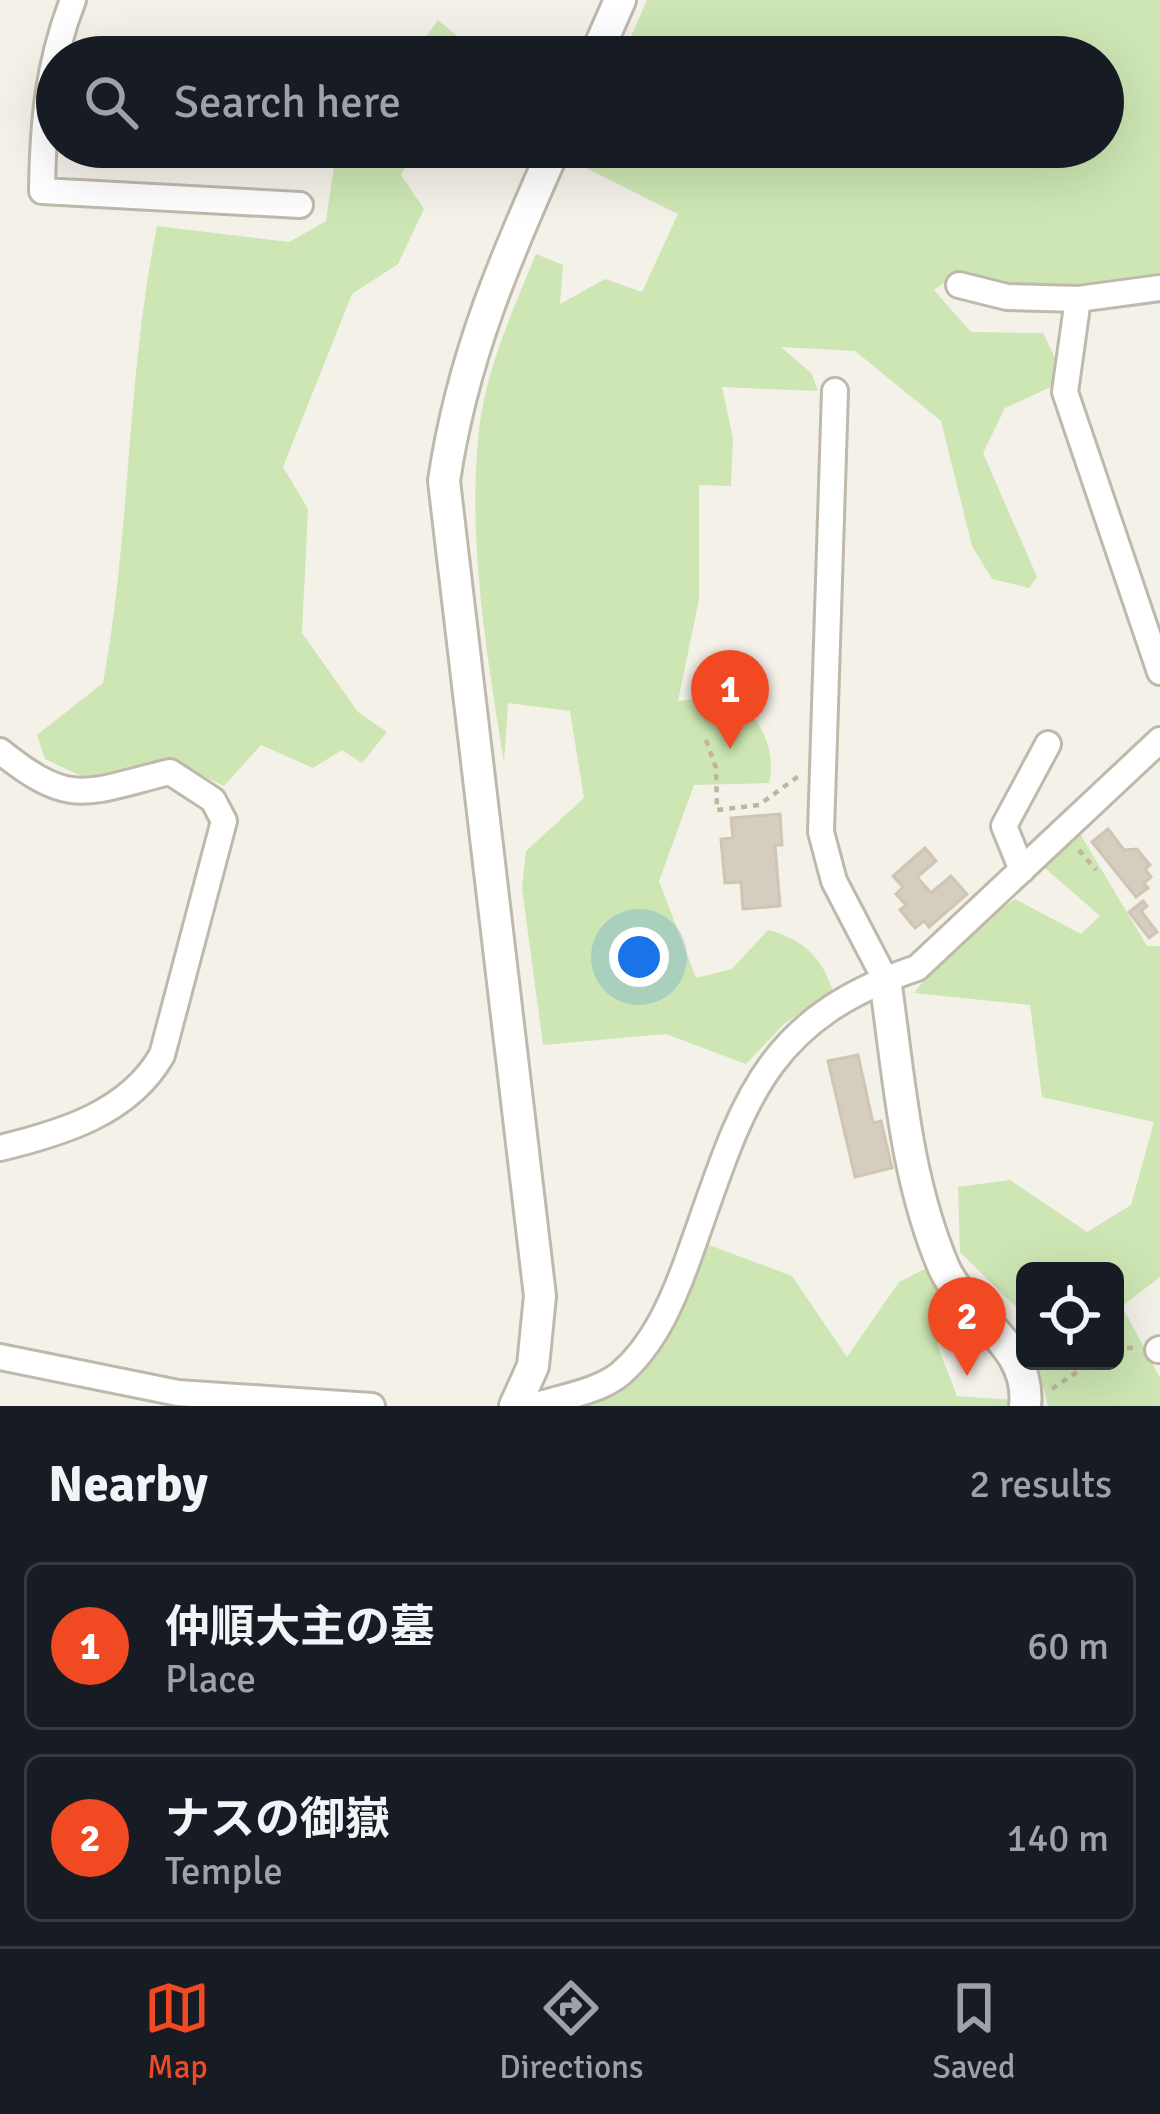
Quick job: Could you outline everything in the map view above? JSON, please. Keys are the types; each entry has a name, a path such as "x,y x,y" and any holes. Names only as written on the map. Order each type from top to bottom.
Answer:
{"street":[{"path":"59,36 73,0"},
{"path":"604,36 620,0"},
{"path":"42,168 42,191 300,205"},
{"path":"515,1406 533,1366 540,1296 444,481 456,398 493,285 546,168"},
{"path":"959,285 1007,297 1078,299 1160,288"},
{"path":"1078,299 1065,392 1160,672"},
{"path":"835,391 821,832 834,880 885,979 920,1203 947,1274 1026,1376 1036,1399"},
{"path":"534,1406 618,1377 654,1335 678,1288 762,1071 781,1048 865,985 917,968 1160,740"},
{"path":"1022,870 1004,826 1048,744"},
{"path":"0,751 49,789 77,794 170,772 213,800 224,821 162,1055 148,1079 106,1112 0,1148"},
{"path":"0,1357 178,1393 372,1406"}],"path":[{"path":"706,740 716,768 717,810 759,805 795,776 823,772"},
{"path":"1036,1399 1080,1370"}],"green space":[{"path":"647,0 1160,0 1160,276 1039,290 1038,285 1019,287 958,273 934,290 971,332 1043,333 1056,360 1055,385 1005,408 983,453 1037,577 1029,588 992,579 972,546 941,421 855,351 781,347 812,374 818,391 722,387 733,438 731,486 699,485 699,599 678,701 736,694 764,735 771,770 769,783 694,785 659,881 696,978 732,969 768,930 810,952 824,969 833,992 785,1023 746,1064 666,1034 543,1045 522,888 526,851 584,798 570,711 508,703 504,763 481,597 475,514 479,430 502,340 536,254 563,265 560,304 605,279 642,292 678,214 586,168 1124,168 1124,36 631,36"},
{"path":"438,20 457,36 427,36"},
{"path":"334,168 405,168 401,175 424,209 398,264 352,294 283,467 308,509 302,633 358,712 387,732 362,763 342,750 313,768 261,745 224,786 178,764 89,780 45,759 37,735 103,683 119,569 139,340 157,226 289,242 326,221"},
{"path":"1079,832 1147,946 1160,946 1160,1277 1124,1304 1124,1262 1016,1262 1016,1307 960,1252 958,1187 1010,1180 1087,1232 1131,1205 1154,1122 1042,1097 1030,1005 914,993 957,940 1015,899 1081,934 1100,916 1045,868"},
{"path":"709,1245 792,1276 847,1357 899,1282 929,1267 968,1317 937,1344 957,1396 1014,1400 1013,1406 578,1406 646,1358 673,1320"},
{"path":"1124,1310 1160,1378 1160,1406 1048,1406 1039,1370 1124,1370"}],"building":[{"path":"780,814 782,845 775,845 780,906 743,909 741,882 725,883 721,839 733,838 731,818"},
{"path":"1108,829 1124,850 1137,849 1150,865 1145,869 1151,877 1144,883 1148,888 1136,897 1092,842"},
{"path":"925,848 936,861 917,877 931,893 951,876 967,894 929,927 924,921 915,928 900,910 906,905 896,894 903,887 893,876"},
{"path":"1143,901 1147,906 1141,911 1157,932 1149,938 1129,912"},
{"path":"858,1055 873,1123 881,1121 892,1168 855,1177 828,1061"}],"place":[{"name":"仲順大主の墓","path":"730,749"},
{"name":"ナスの御嶽","path":"967,1376"}]}
